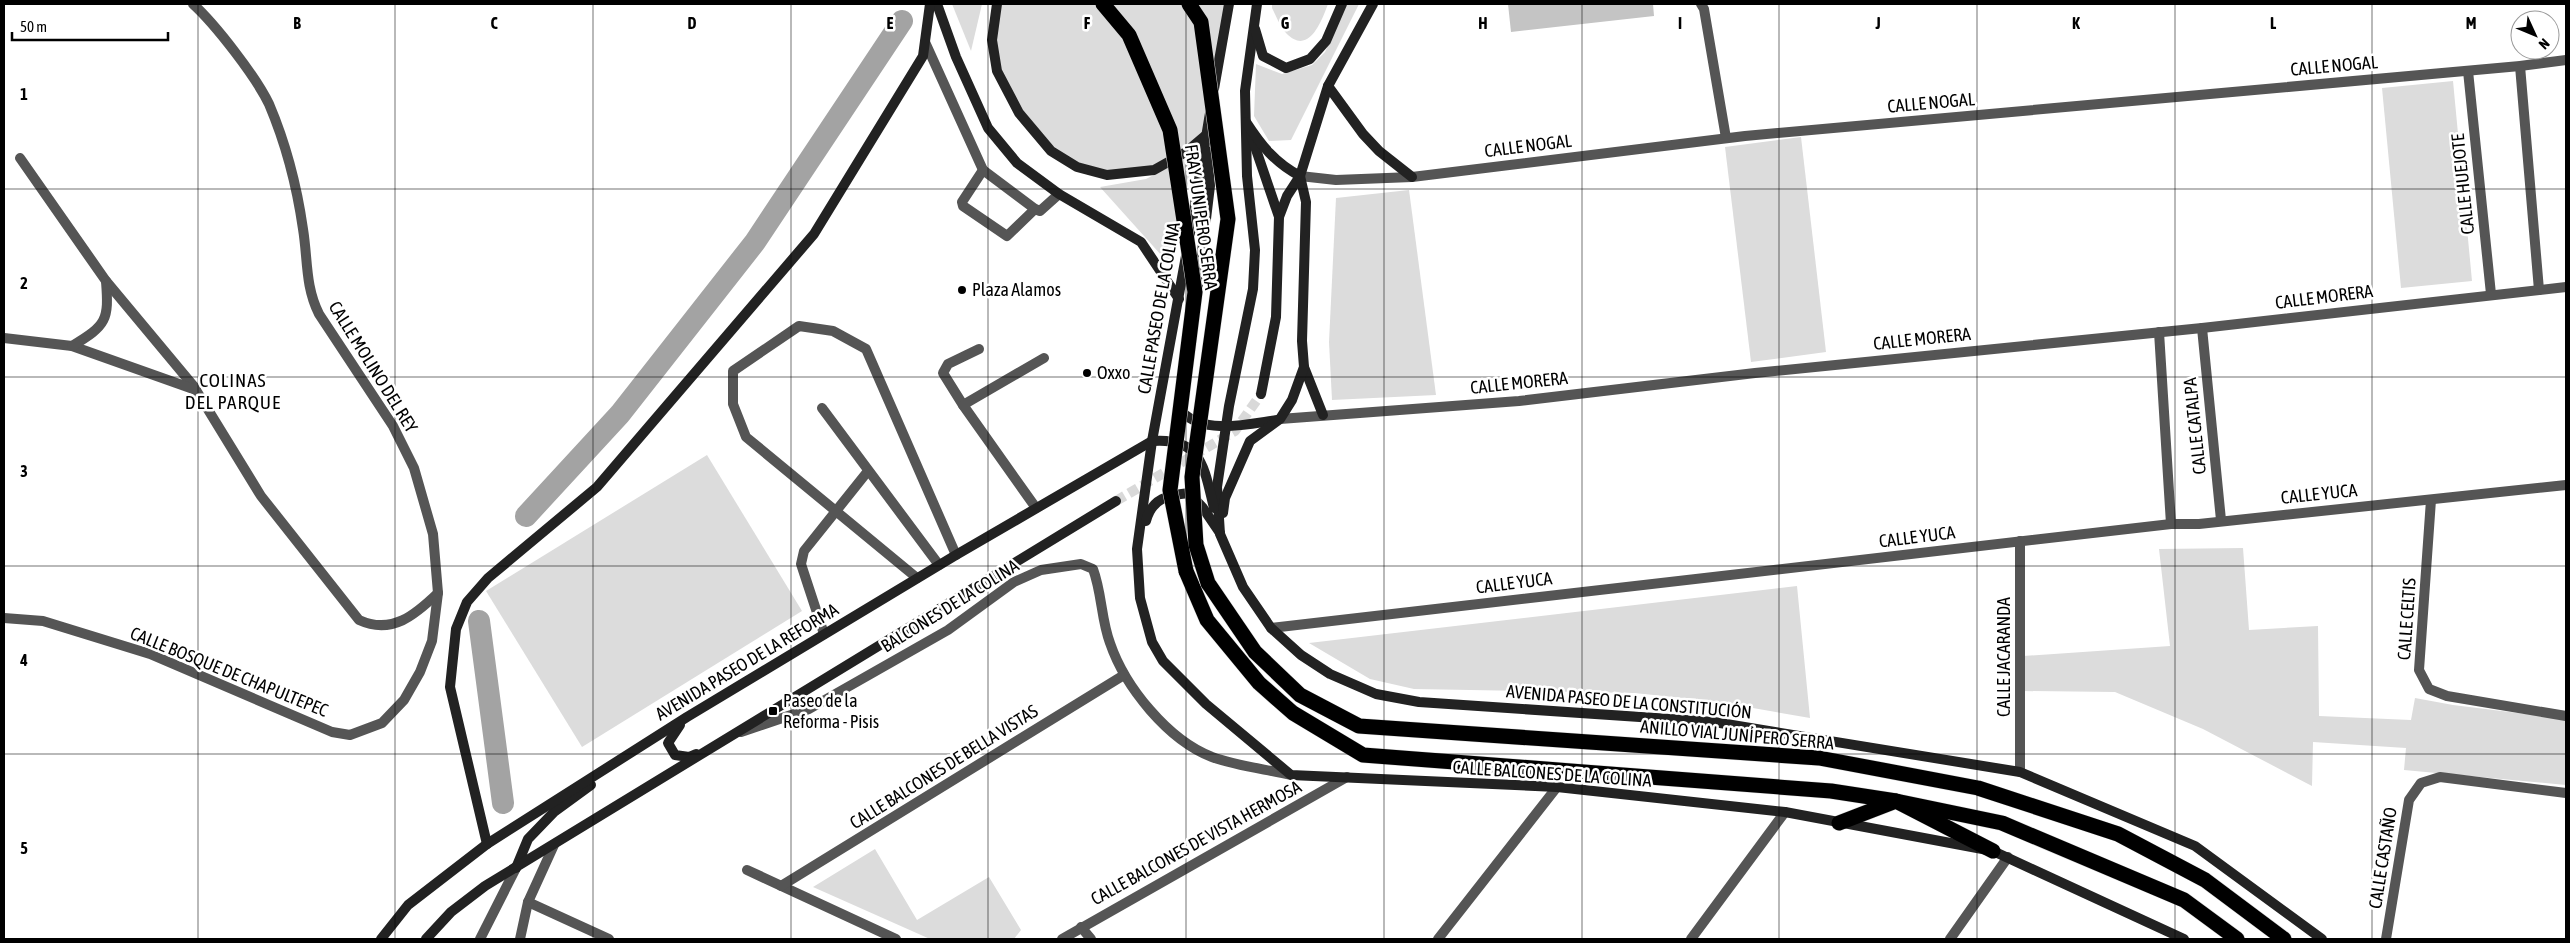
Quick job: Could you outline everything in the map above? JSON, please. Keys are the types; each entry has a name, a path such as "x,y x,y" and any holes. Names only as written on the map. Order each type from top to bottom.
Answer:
{"highway":[{"name":"FRAY JUNIPERO SERRA","path":"1103,4 1130,35 1170,130 1195,292 1170,490 1186,571 1207,620 1259,683 1293,713 1363,755 1831,791 1896,801"},
{"name":"FRAY JUNIPERO SERRA","path":"1189,4 1201,22 1228,219 1192,477 1196,545 1208,583"},
{"name":"ANILLO VIAL JUNÍPERO SERRA","path":"1208,583 1255,652 1300,695 1360,726 1819,758 1978,788 2118,834 2205,880 2284,939"},
{"path":"1839,823 1896,801 2002,823 2184,900 2237,939"},
{"path":"1896,801 1993,851"}],"street":[{"name":"CALLE MOLINO DEL REY","path":"194,4 238,57 268,103 292,171 304,229 310,295 319,314 393,426 414,468 433,534 438,593 432,641 420,672 404,700"},
{"path":"487,844 450,687 456,629 467,602 488,578 597,487 814,234 923,56 930,4"},
{"path":"937,4 956,56 988,128 1017,163 1059,194 1140,242 1179,299"},
{"path":"997,4 992,40 997,71 1019,113 1051,151 1070,163 1107,175 1154,170 1186,152 1206,135"},
{"name":"CALLE PASEO DE LA COLINA","path":"1152,442 1179,299 1229,4"},
{"path":"1226,426 1253,289 1255,250 1247,176 1245,91 1257,4"},
{"path":"1254,26 1264,56 1286,68 1310,59 1326,42 1342,4"},
{"path":"1278,217 1287,196 1300,176 1328,86 1373,4"},
{"path":"1701,4 1704,9 1726,138"},
{"path":"925,42 983,170 1034,210 1040,211 1045,209 1059,194"},
{"name":"CALLE NOGAL","path":"1300,176 1336,180 1412,177 1726,138 2468,71 2566,60"},
{"path":"2520,66 2539,290"},
{"name":"CALLE HUEJOTE","path":"2468,71 2491,294"},
{"path":"1328,86 1362,134 1379,151 1412,177"},
{"path":"1246,122 1269,154 1283,167 1300,176 1306,202 1302,341 1304,367 1323,414"},
{"path":"1246,122 1278,217 1276,317 1262,394"},
{"path":"1206,135 1210,186 1181,398 1182,412 1190,419 1226,426 1280,420"},
{"path":"20,158 106,281 196,390 261,496 359,620 371,625 405,621 418,613 438,593"},
{"path":"983,170 962,202 963,206 1008,236 1034,210"},
{"path":"72,346 87,337 102,323 108,311 106,281"},
{"name":"CALLE MORERA","path":"1280,420 1323,414 1519,401 1755,373 2202,328 2566,287"},
{"path":"917,578 746,437 733,404 733,371 799,326 833,331 866,349 956,555"},
{"name":"CALLE CATALPA","path":"2202,328 2221,520"},
{"name":"CALLE CATALPA","path":"2159,332 2171,524"},
{"path":"4,338 72,346 196,390"},
{"path":"979,349 948,364 943,373 962,404 1036,508"},
{"path":"962,404 1044,358"},
{"path":"1220,534 1225,498 1250,441 1280,420 1292,400 1304,367"},
{"path":"822,408 939,565"},
{"name":"AVENIDA PASEO DE LA CONSTITUCIÓN","path":"1226,426 1217,487 1220,534 1242,587 1271,628 1300,654 1330,674 1376,694 1419,702 1714,722 2020,772 2195,846 2322,939"},
{"path":"1220,534 1200,459 1184,443 1168,440 1152,442 1137,549 1140,598 1152,642 1163,661 1206,704 1290,775"},
{"name":"AVENIDA PASEO DE LA REFORMA","path":"381,939 408,905 487,844 687,716 939,565 1152,442"},
{"path":"824,634 801,564 804,551 868,471"},
{"name":"CALLE YUCA","path":"1271,628 2171,524 2199,524 2221,520 2566,485"},
{"path":"1137,549 1149,508 1169,494 1189,493 1204,508 1220,534"},
{"name":"CALLE CELTIS","path":"2431,500 2419,670 2429,689 2447,696 2566,716"},
{"path":"426,939 451,912 485,886 1116,501"},
{"name":"CALLE JACARANDA","path":"2020,542 2020,772"},
{"name":"BALCONES DE LA COLINA","path":"733,735 809,709 948,630 1014,582 1041,570 1065,564 1081,564 1093,569 1098,584 1106,630 1124,675 1159,721 1189,743 1212,756 1290,775"},
{"name":"CALLE BOSQUE DE CHAPULTEPEC","path":"4,618 43,621 150,654 332,732 350,735 382,723 404,700"},
{"name":"CALLE BALCONES DE BELLA VISTAS","path":"782,886 1124,675"},
{"path":"687,716 668,743 675,755 689,757 708,749"},
{"path":"480,939 516,868 528,839 554,812 660,734"},
{"name":"CALLE BALCONES DE LA COLINA","path":"1290,775 1557,787 1785,812 1993,851 2184,939"},
{"name":"CALLE BALCONES DE VISTA HERMOSA","path":"1062,939 1085,935 1347,777"},
{"name":"CALLE CASTAÑO","path":"2386,939 2409,800 2421,782 2440,777 2566,793"},
{"path":"1438,939 1557,787"},
{"path":"1691,939 1785,812"},
{"path":"520,939 528,902 554,845"},
{"path":"1950,939 2008,857"},
{"path":"747,870 896,939"},
{"path":"528,902 609,939"}],"shaded area":[{"path":"952,4 982,4 971,51"},
{"path":"997,4 1229,4 1206,135 1154,170 1107,175 1051,151 1019,113 997,71"},
{"path":"1272,4 1328,4 1313,34 1308,39 1301,41 1294,39 1286,33 1272,8"},
{"path":"1347,4 1359,4 1291,140 1269,141 1254,116 1256,64 1282,74 1312,65 1325,52"},
{"path":"2453,81 2472,281 2401,288 2382,88"},
{"path":"1801,137 1826,352 1751,362 1725,147"},
{"path":"1194,154 1171,266 1100,187 1146,179"},
{"path":"1409,190 1436,395 1332,400 1329,342 1336,198"},
{"path":"707,455 802,611 582,747 486,591"},
{"path":"2243,548 2249,630 2318,626 2319,716 2411,720 2415,698 2453,705 2566,719 2566,785 2404,770 2406,748 2313,742 2312,786 2203,729 2115,692 2022,691 2023,656 2170,646 2159,549"},
{"path":"1797,586 1810,718 1713,701 1634,693 1414,689 1370,679 1309,643"},
{"path":"875,849 917,920 989,877 1021,930 1014,939 930,939 813,887"}],"building":[{"path":"1508,4 1653,4 1654,16 1511,32"}],"waterway":[{"path":"526,516 620,414 755,242 902,21"},
{"path":"479,621 503,803"}],"tunnel":[{"path":"1116,501 1235,431 1261,394"}],"place":[{"name":"Plaza Alamos","path":"962,290"},
{"name":"Oxxo","path":"1087,373"},
{"name":"Paseo de la Reforma - Pisis","path":"773,711"}],"district":[{"name":"COLINAS DEL PARQUE","path":"233,391"}]}
